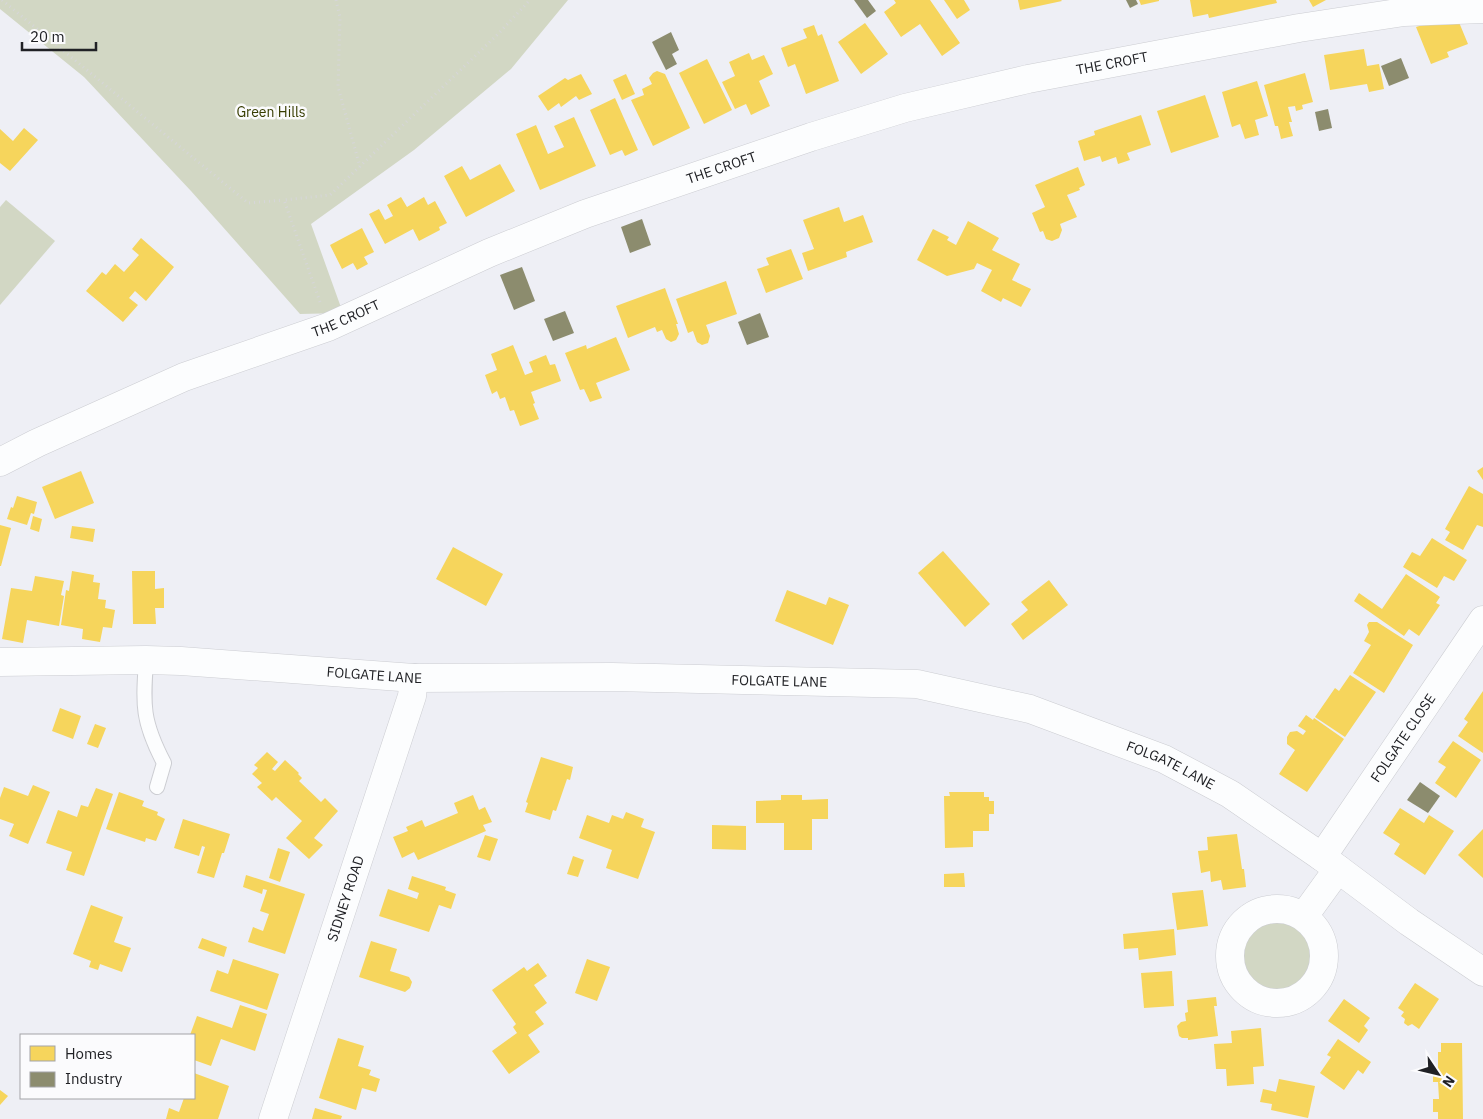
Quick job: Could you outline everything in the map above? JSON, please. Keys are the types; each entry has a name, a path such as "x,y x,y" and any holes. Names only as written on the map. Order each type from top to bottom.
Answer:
{"street":[{"name":"THE CROFT","path":"0,462 184,377 328,327 490,253 585,214 811,137 905,108 1028,79 1299,28 1404,12 1483,9"},
{"name":"FOLGATE CLOSE","path":"1304,916 1330,863 1483,620"},
{"name":"FOLGATE LANE","path":"0,662 181,661 414,678 770,680 916,684 946,690 1030,709 1164,759 1230,794 1330,863 1409,922 1483,972"},
{"name":"SIDNEY ROAD","path":"273,1119 412,696 414,678"}],"lane":[{"path":"146,660 143,701 145,718 149,732 164,763 157,787"}],"path":[{"path":"2,0 248,203 330,195 530,0"},
{"path":"336,0 340,17 338,87 360,167"},
{"path":"284,200 328,327"}],"green space":[{"name":"Green Hills","path":"0,0 568,0 511,69 414,150 311,224 343,313 300,314 191,191 84,77 0,9"},
{"path":"6,200 55,241 0,305 0,207"},
{"path":"1278,918 1293,921 1305,929 1313,941 1316,956 1313,971 1305,983 1293,991 1278,994 1263,991 1251,983 1243,971 1240,956 1243,941 1251,929 1263,921"}],"building: Homes":[{"path":"894,0 930,0 960,43 942,56 920,24 901,37 884,12 896,3"},
{"path":"944,0 964,0 970,10 957,19"},
{"path":"1018,0 1061,0 1062,1 1020,10"},
{"path":"1139,0 1159,0 1159,1 1141,5"},
{"path":"1190,0 1276,0 1277,3 1209,18 1208,14 1193,17"},
{"path":"1309,0 1326,0 1313,7"},
{"path":"1456,15 1468,44 1447,52 1449,57 1431,64 1416,27"},
{"path":"865,23 888,54 861,74 838,42"},
{"path":"814,25 818,36 822,34 839,81 806,94 795,64 788,67 781,48 807,38 803,29"},
{"path":"1364,49 1367,66 1379,64 1384,89 1369,92 1367,84 1330,90 1324,55"},
{"path":"749,53 752,60 764,55 773,74 759,81 770,106 751,115 746,104 735,109 722,82 735,76 729,62"},
{"path":"707,59 732,110 704,124 679,73"},
{"path":"657,71 665,74 690,128 653,146 631,100 644,95 642,89 652,84 649,78"},
{"path":"1305,73 1313,102 1302,105 1303,109 1296,111 1295,106 1288,107 1292,122 1289,122 1293,136 1281,139 1278,126 1275,126 1264,85"},
{"path":"581,74 592,94 579,100 576,96 561,107 559,103 548,111 538,96 565,78 568,80"},
{"path":"626,74 635,94 622,100 613,80"},
{"path":"1257,81 1268,116 1255,120 1259,135 1245,139 1240,124 1232,127 1222,92"},
{"path":"1205,95 1219,137 1171,153 1157,111"},
{"path":"615,98 638,150 625,156 622,150 610,155 590,110"},
{"path":"1141,115 1151,145 1127,153 1130,160 1118,164 1116,157 1102,162 1100,156 1084,161 1078,141 1095,135 1094,131"},
{"path":"574,117 596,166 540,190 516,134 536,125 548,154 564,147 554,126"},
{"path":"24,128 38,140 10,171 0,163 0,129 13,141"},
{"path":"500,164 515,191 466,217 444,176 462,166 470,180"},
{"path":"1078,167 1085,185 1079,188 1080,190 1067,195 1077,217 1060,224 1062,230 1059,238 1052,241 1046,239 1043,231 1040,232 1032,213 1045,207 1035,185"},
{"path":"401,197 407,207 424,197 428,205 435,201 447,223 439,227 440,230 419,241 413,229 385,244 369,214 379,209 385,220 393,216 387,205"},
{"path":"839,207 844,222 863,215 873,242 846,252 847,257 808,271 802,253 814,249 803,220"},
{"path":"968,221 999,238 992,250 1020,264 1012,280 1031,289 1021,307 1003,298 1001,302 981,291 992,270 977,263 974,269 947,276 917,260 933,229 949,237 947,240 956,245"},
{"path":"362,228 374,252 364,257 368,264 357,270 353,263 342,269 330,245"},
{"path":"141,238 174,267 146,301 135,291 129,298 138,305 123,322 86,291 102,272 106,275 115,264 124,272 139,255 132,249"},
{"path":"791,249 803,279 766,293 757,269 769,265 766,258"},
{"path":"726,281 737,314 706,325 710,336 708,343 702,345 697,342 693,331 688,333 676,299"},
{"path":"665,288 678,324 676,324 679,334 676,340 671,342 666,339 662,330 657,332 655,327 628,338 616,306"},
{"path":"616,337 630,370 596,383 602,398 590,402 584,389 580,390 565,353 586,345 587,349"},
{"path":"513,345 525,375 533,372 529,362 546,355 550,365 555,364 561,381 531,392 539,419 520,426 514,410 510,411 505,397 500,399 497,391 492,394 485,375 497,370 491,354"},
{"path":"1483,467 1483,480 1477,471"},
{"path":"81,471 94,503 55,519 42,487"},
{"path":"1469,486 1483,494 1483,527 1477,525 1463,550 1445,540 1450,532 1445,529"},
{"path":"17,496 37,502 34,514 31,513 27,525 7,519"},
{"path":"33,516 42,519 39,532 30,529"},
{"path":"0,525 11,528 1,566 0,566"},
{"path":"72,526 95,529 93,542 70,538"},
{"path":"1432,538 1467,560 1454,581 1444,576 1437,588 1403,567 1412,552 1420,556"},
{"path":"453,547 503,574 486,606 436,579"},
{"path":"943,551 990,604 965,627 918,573"},
{"path":"72,571 94,575 93,582 100,583 98,599 106,600 105,608 115,610 112,628 103,627 100,642 82,639 83,629 61,625 66,590 69,591"},
{"path":"132,571 155,571 155,589 164,588 164,608 155,608 156,624 133,624"},
{"path":"1406,574 1440,597 1436,603 1440,605 1419,636 1409,629 1404,636 1354,601 1359,593 1382,609"},
{"path":"35,576 64,581 61,595 64,596 59,626 27,620 23,643 2,639 11,588 32,591"},
{"path":"1049,580 1068,605 1023,640 1011,624 1028,610 1021,602"},
{"path":"787,590 826,605 829,597 849,605 833,645 775,621"},
{"path":"1369,622 1377,622 1413,645 1384,693 1353,673 1371,645 1364,641 1369,632 1367,625"},
{"path":"1350,675 1376,692 1345,737 1315,717 1335,688 1339,691"},
{"path":"1483,691 1483,753 1458,736 1468,722 1464,719"},
{"path":"60,708 81,716 73,739 52,731"},
{"path":"1306,715 1313,720 1314,718 1344,739 1307,792 1279,774 1295,750 1287,744 1287,737 1290,732 1297,731 1303,735 1306,731 1298,726"},
{"path":"95,724 106,728 98,748 87,744"},
{"path":"1453,741 1481,760 1456,798 1435,783 1446,767 1438,762"},
{"path":"267,752 278,762 272,769 275,771 285,760 299,773 302,778 299,781 321,802 325,798 338,811 314,838 323,845 309,859 286,838 302,821 276,797 272,801 257,787 262,783 252,774 258,768 254,765"},
{"path":"541,757 573,767 570,780 567,779 556,811 553,810 550,820 525,812 528,803 526,802"},
{"path":"33,785 50,792 28,844 9,836 14,824 0,819 0,798 4,787 28,796"},
{"path":"96,788 113,794 84,876 66,870 72,852 46,843 58,810 77,817 81,805 88,807"},
{"path":"119,792 144,801 142,806 158,812 157,815 165,819 156,841 146,838 145,842 106,829"},
{"path":"949,792 984,792 984,797 989,797 989,801 994,801 994,814 989,814 989,831 973,831 973,847 945,848 944,796 950,796"},
{"path":"473,795 479,810 485,807 492,822 483,825 486,831 418,860 414,852 402,858 393,837 408,831 406,827 422,820 425,827 458,813 454,803"},
{"path":"781,795 802,795 802,800 828,799 828,819 812,819 812,850 784,850 784,823 756,823 756,801 781,800"},
{"path":"1400,808 1424,823 1429,815 1454,831 1425,875 1394,854 1400,844 1383,833"},
{"path":"626,812 644,819 641,827 655,832 638,879 606,868 612,850 579,838 587,815 609,823 612,815 623,819"},
{"path":"183,819 230,834 214,878 197,873 205,847 202,846 199,856 174,848"},
{"path":"712,825 746,826 746,850 712,849"},
{"path":"1483,829 1483,878 1458,855"},
{"path":"1237,834 1246,887 1223,890 1221,880 1211,882 1210,871 1201,873 1198,851 1208,850 1207,837"},
{"path":"485,835 498,839 490,861 477,857"},
{"path":"278,848 290,852 280,882 269,878"},
{"path":"573,856 584,860 578,877 567,874"},
{"path":"964,873 965,887 944,887 944,874"},
{"path":"246,875 305,894 285,954 248,942 253,927 263,931 269,914 260,911 267,890 263,889 262,894 243,887"},
{"path":"412,876 446,887 445,890 456,894 451,909 439,905 429,932 379,916 388,889 417,899 419,893 408,889"},
{"path":"1203,890 1208,926 1177,930 1172,893"},
{"path":"91,905 123,917 114,942 131,948 122,972 100,964 98,970 89,967 91,961 73,954"},
{"path":"1174,929 1176,955 1139,960 1138,948 1124,949 1123,934"},
{"path":"202,938 227,947 224,957 198,948"},
{"path":"371,941 397,949 390,971 409,977 412,982 410,988 405,992 359,977"},
{"path":"233,959 279,974 267,1010 210,991 217,970 228,974"},
{"path":"587,959 610,967 597,1001 575,993"},
{"path":"538,963 547,976 534,985 547,1003 535,1012 544,1024 528,1035 540,1052 509,1074 492,1051 517,1033 513,1027 516,1024 492,990 524,967 527,971"},
{"path":"1172,971 1174,1006 1144,1008 1141,973"},
{"path":"1415,983 1439,999 1419,1029 1412,1024 1408,1026 1404,1023 1405,1019 1401,1016 1404,1012 1398,1008"},
{"path":"1216,997 1217,1006 1214,1006 1218,1036 1188,1040 1188,1038 1179,1036 1177,1026 1181,1022 1186,1021 1185,1013 1188,1012 1187,1000"},
{"path":"1344,999 1370,1018 1364,1026 1368,1030 1359,1043 1328,1021"},
{"path":"240,1005 267,1014 255,1051 221,1039 211,1066 195,1060 195,1034 190,1034 197,1016 232,1028"},
{"path":"1261,1028 1264,1066 1253,1067 1254,1084 1227,1086 1226,1069 1216,1069 1214,1044 1232,1043 1231,1031"},
{"path":"338,1038 364,1046 358,1066 371,1070 369,1075 380,1079 376,1092 362,1088 356,1110 319,1098"},
{"path":"1338,1039 1371,1062 1363,1074 1358,1070 1344,1090 1320,1073 1331,1057 1327,1055"},
{"path":"1441,1043 1462,1043 1463,1119 1438,1119 1438,1112 1433,1112 1433,1099 1439,1099 1438,1082 1433,1082 1433,1069 1438,1069 1438,1052 1441,1052"},
{"path":"195,1073 229,1086 218,1119 166,1119 169,1108 179,1112 184,1099 195,1099"},
{"path":"1279,1079 1315,1086 1308,1118 1271,1110 1272,1104 1260,1102 1263,1089 1276,1092"},
{"path":"0,1090 8,1096 0,1105"},
{"path":"315,1108 342,1116 341,1119 312,1119"}],"building: Industry":[{"path":"854,0 868,0 876,11 867,18"},
{"path":"1126,0 1136,0 1138,4 1130,8"},
{"path":"671,32 679,50 672,54 677,64 666,70 652,42"},
{"path":"1401,58 1409,78 1389,86 1381,66"},
{"path":"1328,109 1332,128 1319,131 1315,112"},
{"path":"642,219 651,245 630,253 621,227"},
{"path":"522,267 535,301 514,310 500,275"},
{"path":"565,311 574,333 553,341 544,319"},
{"path":"760,313 769,337 747,345 738,322"},
{"path":"1420,782 1440,796 1428,813 1407,800"}]}
